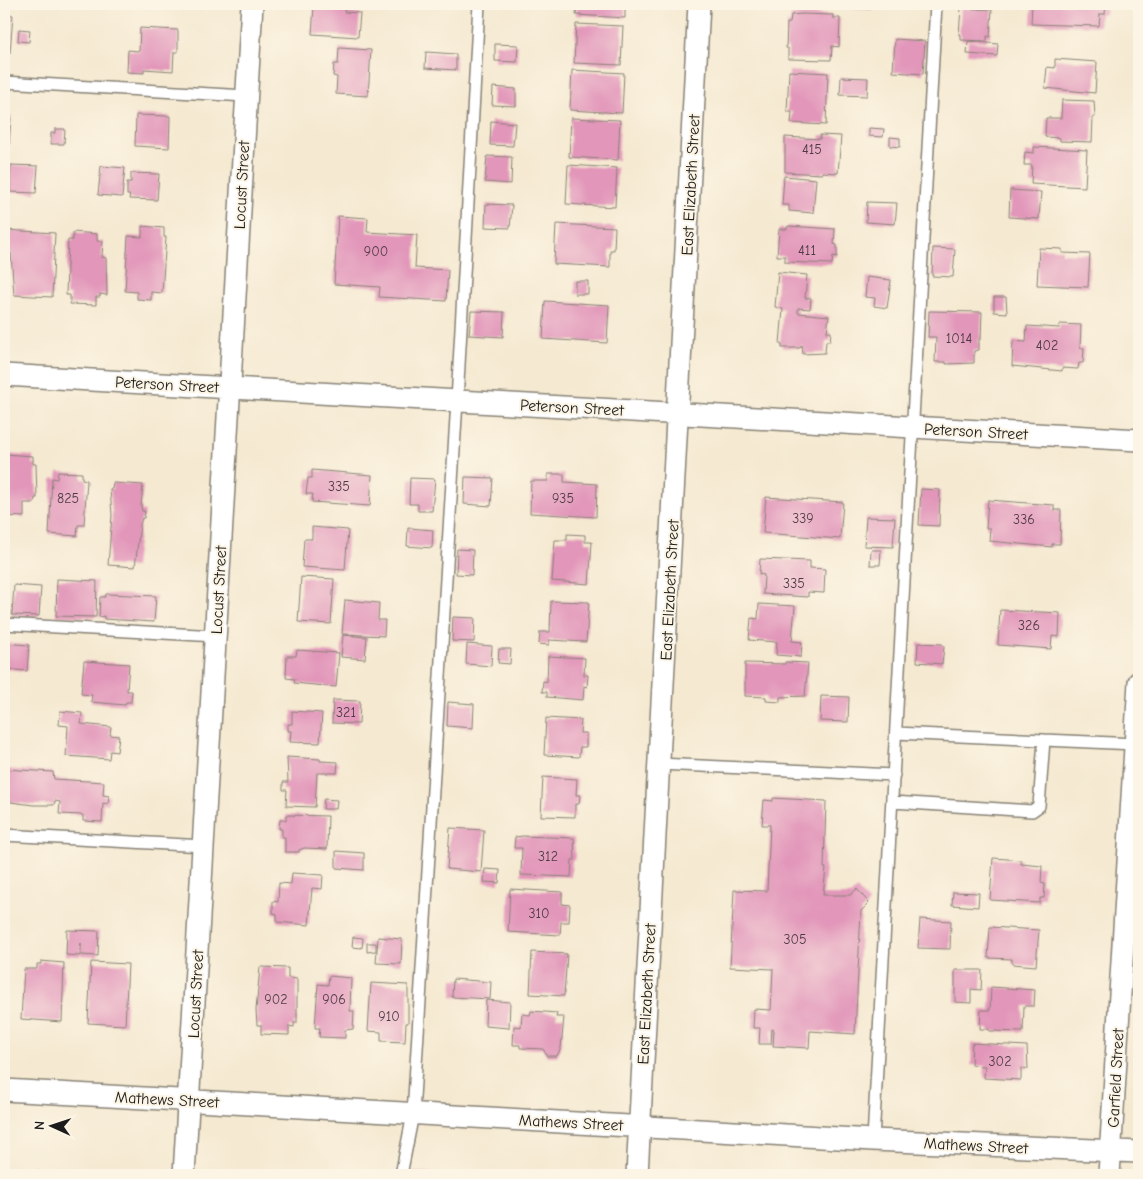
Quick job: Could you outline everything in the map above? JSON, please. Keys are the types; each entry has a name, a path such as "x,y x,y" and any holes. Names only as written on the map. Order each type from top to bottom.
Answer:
{"street":[{"name":"Locust Street","path":"184,1175 252,4"},
{"name":"East Elizabeth Street","path":"637,1175 700,4"},
{"name":"Peterson Street","path":"4,375 1139,440"},
{"name":"Garfield Street","path":"1109,1175 1139,682"},
{"name":"Mathews Street","path":"4,1090 873,1140 1139,1152"}],"lane":[{"path":"401,1175 413,1114 457,401 479,4"},
{"path":"873,1140 936,4"},
{"path":"4,82 246,96"},
{"path":"4,624 216,636"},
{"path":"896,733 1136,744"},
{"path":"893,802 1032,811 1040,806 1044,740"},
{"path":"659,764 894,774"},
{"path":"4,835 204,846"}],"building":[{"path":"577,4 625,4 625,18 576,15"},
{"path":"851,4 870,4 870,9 851,8"},
{"path":"1032,4 1106,4 1105,14 1100,14 1099,26 1031,24"},
{"path":"314,6 345,8 344,12 360,13 358,37 312,34"},
{"path":"961,8 992,10 990,37 987,36 987,41 961,40 961,35 959,35"},
{"path":"4,15 13,15 10,53 4,52"},
{"path":"791,15 833,15 833,18 840,18 839,47 832,46 831,60 788,59 788,48 786,48 787,23 790,23"},
{"path":"576,24 623,26 621,65 574,63"},
{"path":"140,28 178,30 178,52 174,52 173,71 144,69 144,73 127,72 128,50 139,51"},
{"path":"19,29 30,30 29,42 18,41"},
{"path":"895,39 925,41 923,74 893,72"},
{"path":"968,41 998,44 997,56 967,54"},
{"path":"495,44 518,45 517,62 495,61"},
{"path":"339,48 371,50 368,96 336,94 337,77 333,76 334,64 338,64"},
{"path":"426,52 456,54 456,70 425,68"},
{"path":"1055,59 1097,62 1095,93 1045,88 1047,67 1055,68"},
{"path":"572,70 624,73 622,113 570,110"},
{"path":"789,71 828,73 826,125 791,123 792,112 787,112"},
{"path":"841,77 868,78 867,96 840,95"},
{"path":"493,87 516,89 516,106 492,105"},
{"path":"1062,100 1094,101 1095,117 1093,117 1092,142 1060,141 1060,138 1045,137 1046,118 1061,118"},
{"path":"4,114 11,116 9,144 4,144"},
{"path":"136,115 170,116 169,148 135,146"},
{"path":"571,118 620,120 618,160 569,157"},
{"path":"491,121 515,123 513,146 490,145"},
{"path":"869,128 884,129 883,137 869,136"},
{"path":"55,129 65,129 64,144 51,144 51,133 55,133"},
{"path":"820,135 841,136 838,173 785,172 785,137 820,139"},
{"path":"890,137 900,138 900,147 890,146"},
{"path":"1034,147 1087,150 1085,187 1031,184 1032,165 1024,165 1025,152 1034,153"},
{"path":"487,156 512,157 511,184 485,182"},
{"path":"11,165 38,166 36,193 10,192"},
{"path":"568,165 617,168 615,207 566,204"},
{"path":"101,166 125,168 122,197 98,195"},
{"path":"131,173 159,174 157,200 129,199 130,195 127,195 127,182 131,182"},
{"path":"784,176 816,179 813,213 789,211 789,205 782,205"},
{"path":"1010,190 1041,192 1039,219 1009,217"},
{"path":"867,202 897,203 895,224 866,222"},
{"path":"486,204 512,205 510,228 485,227"},
{"path":"338,216 368,218 367,232 417,235 415,268 448,270 446,301 379,297 380,287 334,284"},
{"path":"556,224 615,227 614,250 610,250 610,267 554,264"},
{"path":"142,226 164,228 164,237 166,237 162,293 151,292 151,300 137,299 137,292 125,291 128,236 142,237"},
{"path":"788,226 835,229 834,244 837,245 837,257 833,256 832,264 785,262 785,256 777,256 779,229 787,229"},
{"path":"5,230 55,233 52,297 14,295 11,253 4,253"},
{"path":"73,232 97,234 97,241 103,241 102,257 106,258 107,295 100,294 100,297 96,297 96,305 70,304 70,295 66,295 68,240 73,240"},
{"path":"933,248 955,249 953,277 932,276"},
{"path":"1039,248 1062,249 1062,253 1090,254 1088,287 1037,285"},
{"path":"778,272 807,275 805,298 811,298 810,309 798,308 798,313 829,316 827,332 831,332 830,341 826,341 825,353 803,354 802,345 800,348 782,348 782,344 780,344 783,309 775,307"},
{"path":"867,277 891,280 887,308 874,306 875,298 865,297"},
{"path":"575,281 588,281 588,294 575,294"},
{"path":"994,297 1006,297 1007,313 994,312"},
{"path":"545,301 609,305 607,343 543,339"},
{"path":"471,311 504,312 503,337 469,335"},
{"path":"929,311 982,312 981,339 979,339 979,350 974,351 974,363 946,364 946,362 935,362 936,337 928,337"},
{"path":"1060,324 1081,325 1080,348 1084,348 1083,363 1079,363 1078,369 1062,368 1062,371 1012,366 1013,341 1026,342 1027,326 1059,328"},
{"path":"4,454 33,456 33,464 36,464 37,498 35,498 34,503 24,503 24,517 4,516"},
{"path":"312,470 372,475 370,506 312,502 313,494 306,494 308,478 312,478"},
{"path":"58,472 82,473 82,479 87,480 84,525 78,525 77,536 49,534 52,478 57,479"},
{"path":"548,474 564,474 564,482 597,484 596,517 530,513 531,481 548,481"},
{"path":"465,477 493,478 491,506 464,504"},
{"path":"410,478 435,479 432,511 418,511 418,504 409,504"},
{"path":"113,483 143,485 141,506 142,511 145,511 140,525 135,567 108,565 112,515 110,489 112,489"},
{"path":"921,489 940,490 939,526 919,525"},
{"path":"766,497 843,502 840,539 763,533"},
{"path":"988,500 1054,505 1054,510 1061,510 1060,544 1052,544 1052,547 989,541 990,528 986,528"},
{"path":"866,517 895,518 893,547 864,546"},
{"path":"312,527 348,530 345,570 302,567 304,539 312,539"},
{"path":"408,528 433,530 432,548 407,546"},
{"path":"567,534 585,535 585,542 592,542 589,584 552,581 555,540 567,540"},
{"path":"457,549 473,550 472,575 456,574"},
{"path":"871,550 881,550 880,565 870,565"},
{"path":"760,559 810,561 810,568 825,569 824,593 808,592 808,597 763,594 764,575 759,574"},
{"path":"301,577 334,579 331,624 298,622"},
{"path":"57,579 97,581 96,617 56,616"},
{"path":"14,585 41,587 39,616 12,615"},
{"path":"106,594 156,596 154,622 104,619 104,616 99,617 100,597 105,597"},
{"path":"345,600 379,603 378,620 385,620 384,636 342,634"},
{"path":"551,601 589,602 586,642 549,640 549,645 539,644 540,632 550,632"},
{"path":"759,604 795,606 792,641 802,642 801,657 776,655 777,642 749,640 751,618 758,619"},
{"path":"1000,610 1060,613 1059,637 1052,636 1051,649 998,645"},
{"path":"453,617 475,618 474,642 452,641"},
{"path":"343,635 367,637 365,659 341,657"},
{"path":"4,643 29,645 27,671 4,669"},
{"path":"918,643 942,644 944,647 942,664 917,662"},
{"path":"467,644 492,646 491,666 466,664"},
{"path":"499,649 511,649 510,664 498,663"},
{"path":"297,650 339,653 336,687 294,683 295,679 286,678 287,656 296,656"},
{"path":"548,656 585,658 584,675 588,675 587,687 584,686 583,700 547,697 547,692 542,692 543,681 547,682"},
{"path":"84,661 129,664 127,691 132,691 131,702 126,702 125,705 91,702 92,695 81,694"},
{"path":"785,662 808,663 805,696 780,697 780,702 766,701 766,697 745,696 745,663 785,664"},
{"path":"821,696 849,697 848,722 820,721"},
{"path":"333,700 360,701 359,724 332,723"},
{"path":"448,702 474,704 473,728 447,726"},
{"path":"60,711 82,713 81,724 111,727 110,735 119,736 117,752 110,751 109,759 66,756 68,726 59,725"},
{"path":"292,711 322,713 320,743 290,742 291,731 288,731 288,724 292,724"},
{"path":"546,718 581,720 580,733 586,733 586,747 580,747 579,757 544,755"},
{"path":"287,757 338,762 337,773 317,773 315,807 286,806 287,790 283,790 283,782 288,782"},
{"path":"4,769 53,772 54,779 104,782 103,795 109,796 108,804 103,803 102,822 83,821 83,815 59,814 60,802 55,801 54,805 33,805 4,801"},
{"path":"543,777 577,779 576,795 580,795 579,804 575,804 575,817 541,816"},
{"path":"773,798 826,801 824,868 826,868 823,895 850,895 857,889 869,903 861,911 855,1034 810,1031 809,1048 773,1046 774,1030 772,1029 771,1044 759,1044 760,1028 753,1028 754,1009 771,1010 773,969 730,967 734,890 767,891 770,825 762,825 764,800 773,801"},
{"path":"324,799 337,800 336,809 323,809"},
{"path":"286,815 328,816 327,849 304,848 299,850 299,852 285,852 285,837 282,837 282,829 279,829 280,820 286,820"},
{"path":"450,828 484,830 481,872 447,869"},
{"path":"515,837 574,838 575,860 572,860 571,877 521,875 522,848 514,848"},
{"path":"336,851 364,853 364,870 336,868"},
{"path":"993,858 1021,860 1021,864 1042,866 1041,883 1045,884 1044,898 1040,898 1040,903 990,900"},
{"path":"485,869 500,870 499,883 484,882"},
{"path":"292,873 323,875 322,889 312,888 309,925 277,922 277,914 273,913 273,901 278,902 279,883 291,884"},
{"path":"510,889 562,892 562,904 570,905 569,922 561,922 560,935 508,932"},
{"path":"953,892 979,893 978,907 952,905"},
{"path":"920,919 951,921 950,949 918,948"},
{"path":"990,927 1039,930 1036,966 1012,964 1012,959 988,958"},
{"path":"67,930 99,931 98,956 81,955 81,943 80,956 66,955"},
{"path":"353,937 363,938 362,948 352,947"},
{"path":"378,937 402,939 401,964 376,963"},
{"path":"367,943 376,943 376,951 367,952"},
{"path":"532,952 567,954 564,996 530,994"},
{"path":"41,961 64,963 62,1022 21,1019 24,969 37,969 37,964 41,964"},
{"path":"91,962 128,964 125,1025 88,1023"},
{"path":"260,967 288,968 288,978 297,979 297,1023 294,1023 294,1027 289,1026 289,1035 261,1034 261,1025 257,1025 256,1010"},
{"path":"955,970 982,970 981,990 971,989 971,1003 955,1002"},
{"path":"329,976 351,978 350,1011 354,1011 353,1029 345,1030 345,1038 319,1037 320,1028 315,1028 318,984 328,985"},
{"path":"453,979 491,982 490,999 452,997"},
{"path":"371,983 408,985 408,1023 406,1023 405,1042 381,1041 381,1032 368,1031"},
{"path":"991,987 1035,990 1034,1006 1024,1006 1023,1032 980,1029 981,1010 990,1010"},
{"path":"486,1000 510,1002 509,1028 485,1026"},
{"path":"531,1011 557,1013 556,1017 564,1017 561,1048 557,1056 547,1056 543,1049 520,1048 520,1045 513,1045 514,1026 521,1027 522,1014 530,1015"},
{"path":"972,1043 1027,1046 1028,1069 1021,1068 1021,1080 984,1078 985,1066 971,1065"},
{"path":"32,1171 54,1172 53,1175 31,1175"},
{"path":"409,1172 432,1173 431,1175 409,1175"}]}
